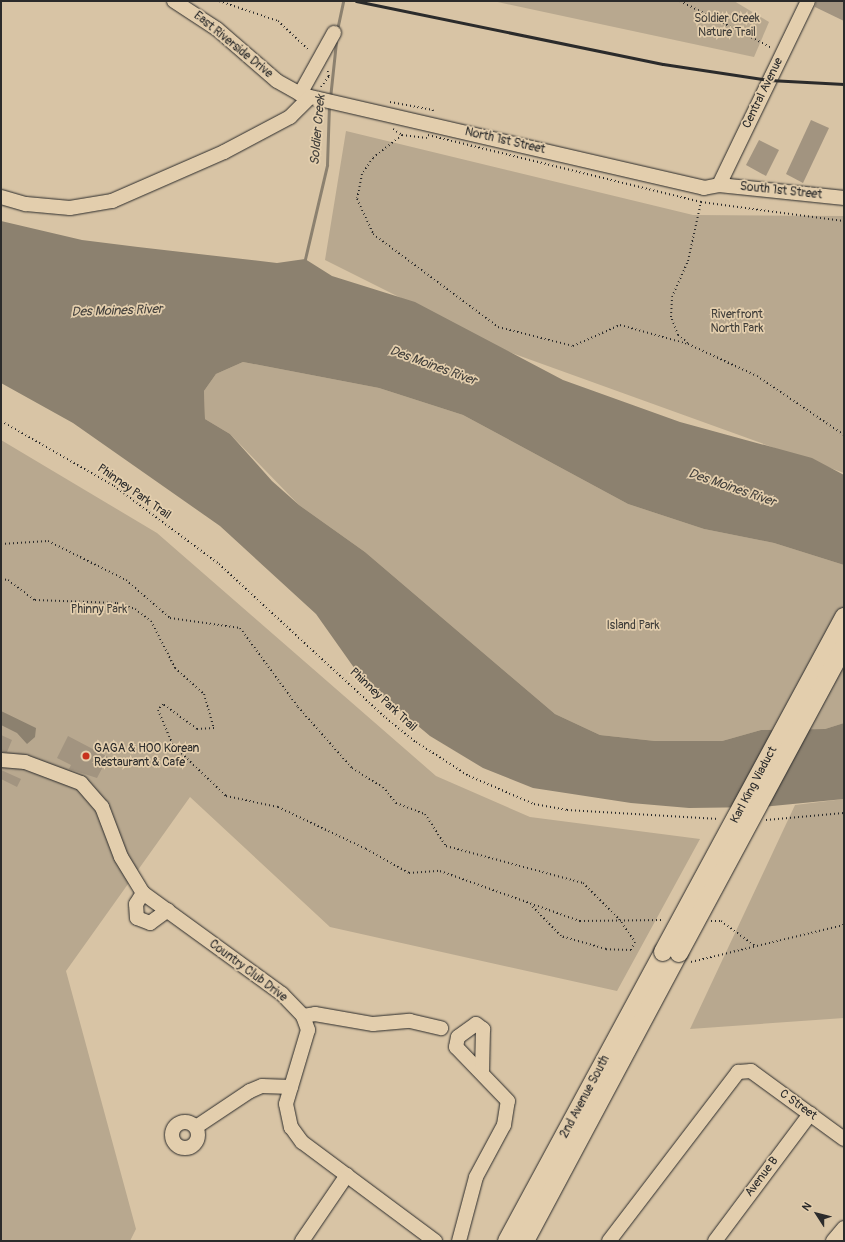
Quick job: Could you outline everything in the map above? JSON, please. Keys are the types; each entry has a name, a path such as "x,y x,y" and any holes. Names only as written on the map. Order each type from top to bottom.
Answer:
{"main road":[{"name":"Karl King Viaduct","path":"677,956 844,617"},
{"name":"Karl King Viaduct","path":"677,956 844,647"},
{"name":"2nd Avenue South","path":"507,1241 677,956"},
{"path":"526,1241 677,956"}],"street":[{"name":"East Riverside Drive","path":"174,1 210,24 301,94"},
{"name":"Central Avenue","path":"719,185 808,1"},
{"path":"1,197 26,204 70,208 112,201 283,121 301,94 334,33"},
{"name":"North 1st Street","path":"301,94 322,93 373,110 704,188 719,185"},
{"name":"South 1st Street","path":"719,185 844,198"},
{"path":"1,760 25,762 81,783 92,793 102,807 121,857 143,892 136,904 137,918 150,922 168,910"},
{"name":"Country Club Drive","path":"143,892 282,994 303,1016"},
{"path":"435,1241 295,1134 287,1115 291,1087 308,1030 303,1016 315,1014 374,1024 410,1021 441,1028"},
{"name":"C Street","path":"609,1241 730,1078 738,1072 751,1071 844,1139"},
{"path":"459,1241 476,1177 495,1144 507,1111 505,1095 482,1072"},
{"path":"196,1127 250,1091 262,1086 291,1087"},
{"name":"Avenue B","path":"714,1241 810,1114"},
{"path":"302,1241 347,1175"},
{"path":"833,1241 844,1228"}],"path":[{"path":"219,1 278,21 320,60 329,76 322,93"},
{"path":"680,1 730,30 782,53"},
{"path":"427,138 402,135 373,158 362,174 357,199 373,234 498,327 573,346 620,325 688,344 757,376 844,435"},
{"path":"688,344 678,335 671,317 672,297 688,261 701,202 844,221"},
{"name":"Phinney Park Trail","path":"1,421 114,486 220,564 386,718 416,742 469,776 534,804 567,810 725,819"},
{"path":"1,544 48,541 126,580 170,618 240,628 298,707 352,768 383,787 396,803 425,814 446,846 584,883 619,919 635,942 631,950 606,949 561,936 531,904"},
{"path":"1,579 8,580 35,600 117,603 135,609 151,621 175,668 204,694 214,728 197,729 163,704 158,710 173,745 226,796 278,807 366,848 409,873 440,871 580,921 619,919"},
{"path":"762,821 844,813"},
{"path":"677,956 844,926"}],"green space":[{"name":"Soldier Creek Nature Trail","path":"493,1 734,1 769,22 754,57"},
{"name":"Riverfront North Park","path":"346,131 693,215 844,216 844,473 509,352 325,260"},
{"name":"Island Park","path":"243,362 379,388 463,415 628,504 704,529 774,543 844,565 844,723 825,729 761,730 722,741 655,741 600,735 555,714 365,552 299,505 230,434 205,419 204,391 216,374"},
{"name":"Phinny Park","path":"1,440 157,533 436,776 530,817 700,839 617,991 330,927 190,797 66,971 136,1229 130,1241 1,1241"},
{"path":"844,799 844,1018 690,1029 795,805"}],"water":[{"name":"Des Moines River","path":"1,221 82,240 138,247 277,263 305,259 332,276 415,302 563,380 680,422 812,458 844,475 844,565 774,543 704,529 628,504 463,415 379,388 243,362 216,374 204,391 205,419 230,434 272,481 299,505 365,552 555,714 600,735 655,741 722,741 761,730 825,729 844,723 844,799 762,807 689,808 631,803 533,788 483,768 430,736 362,679 316,614 220,526 73,423 1,383"},
{"path":"1,711 36,728 35,737 27,744 17,733 1,725"}],"building":[{"path":"816,1 844,1 844,21 815,7"},
{"path":"811,120 829,128 803,183 786,174"},
{"path":"759,140 779,150 766,176 746,165"},
{"path":"1,735 12,740 7,752 1,752"},
{"path":"68,736 108,757 97,778 69,769 71,765 57,758"},
{"path":"1,770 21,779 17,787 1,779"}],"waterway":[{"name":"Soldier Creek","path":"337,30 343,1"},
{"name":"Soldier Creek","path":"330,98 336,42"},
{"name":"Soldier Creek","path":"305,259 327,165 329,105"}],"railway":[{"path":"356,1 663,64 769,80 844,84"}],"place":[{"name":"GAGA & HOO Korean Restaurant & Cafe","path":"86,756"}]}
